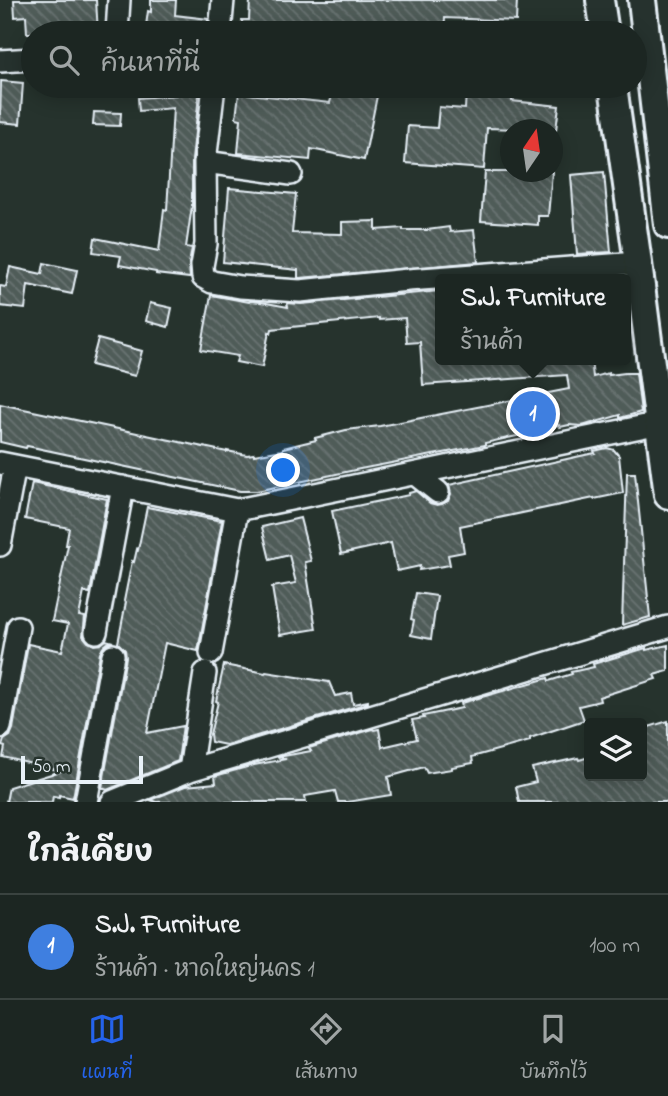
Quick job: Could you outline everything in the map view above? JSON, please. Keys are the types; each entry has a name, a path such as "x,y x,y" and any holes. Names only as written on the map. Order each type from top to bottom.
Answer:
{"main road":[{"path":"600,0 603,21"},
{"path":"642,0 644,21"},
{"path":"647,43 668,225"},
{"path":"614,98 639,263 668,495"}],"street":[{"path":"118,21 119,0"},
{"path":"221,21 223,0"},
{"path":"0,61 21,60"},
{"path":"213,98 205,162 206,244 203,277 212,282 240,287 300,291 435,278"},
{"path":"205,162 291,174"},
{"path":"490,274 639,263"},
{"path":"0,545 8,464 237,510 660,423"},
{"path":"415,474 438,492"},
{"path":"96,632 123,487"},
{"path":"190,770 237,510"},
{"path":"0,727 18,626"},
{"path":"112,802 190,770 668,627"},
{"path":"86,802 113,655"}],"building":[{"path":"14,0 96,0 97,21 26,21 26,16 15,17"},
{"path":"151,0 176,0 175,15 208,21 147,21 148,11 151,12"},
{"path":"250,0 517,0 516,21 445,18 445,21 242,21 249,20"},
{"path":"1,81 21,83 20,124 0,122"},
{"path":"138,98 199,98 192,160 192,206 186,247 192,248 190,278 156,274 119,265 121,256 93,252 95,238 159,251 164,209 167,210 173,108 139,111"},
{"path":"238,98 284,98 330,103 331,98 377,98 364,160 311,149 310,160 238,153 241,119 236,118"},
{"path":"466,98 512,98 512,101 559,106 557,119 500,119 500,128 487,128 484,169 405,163 408,126 437,128 439,107 465,109"},
{"path":"94,112 121,113 120,126 93,125"},
{"path":"485,172 500,172 500,182 551,182 548,216 538,216 538,225 481,221"},
{"path":"604,172 611,252 577,254 571,175"},
{"path":"229,188 296,194 292,233 342,234 342,222 376,221 376,230 449,227 450,232 474,230 478,262 298,278 298,270 223,262"},
{"path":"44,263 77,270 72,294 28,285 25,309 0,306 0,286 6,287 10,267 42,274"},
{"path":"435,291 435,365 592,365 593,377 609,373 636,373 641,412 582,426 559,425 525,432 526,434 485,445 257,491 240,491 0,442 0,404 227,452 254,455 283,450 346,430 380,426 569,389 567,375 423,385 420,342 407,343 405,318 379,318 272,329 271,333 269,332 262,367 236,362 238,356 201,350 211,295 288,307 287,303"},
{"path":"150,303 172,308 168,327 146,321"},
{"path":"98,339 142,351 135,376 91,365"},
{"path":"607,448 614,450 619,456 623,493 460,526 464,552 448,555 450,565 419,570 420,566 397,571 391,543 341,554 332,511 409,495 416,491 430,503 442,504 448,501 451,494 449,485 595,453 594,451"},
{"path":"627,473 635,473 650,617 622,625"},
{"path":"32,483 107,499 90,593 84,592 79,616 85,617 83,636 88,642 94,645 106,640 113,642 104,646 100,653 73,798 59,795 53,796 52,802 6,802 9,787 61,771 3,757 4,740 10,736 13,729 28,644 62,651 68,624 52,621 69,528 25,519"},
{"path":"147,507 222,521 198,651 165,643 147,733 183,726 178,761 107,790 102,788 126,657 125,650 118,643 132,561 134,562 138,550"},
{"path":"300,518 311,561 305,562 316,629 280,635 272,587 296,583 289,555 270,560 262,527"},
{"path":"416,593 437,596 431,639 411,635"},
{"path":"668,645 668,671 654,675 656,679 599,697 600,701 579,706 584,720 530,738 530,741 472,757 473,763 427,773 424,767 388,777 391,795 347,802 338,802 335,791 305,796 306,802 150,800 185,786 216,783 215,776 286,759 278,757 311,751 309,748 373,729 379,729 382,747 417,739 412,720 462,708 461,703 548,678 549,681 594,667 593,664"},
{"path":"224,665 329,682 335,696 351,693 353,704 368,703 226,745 211,742 210,734"},
{"path":"668,721 668,802 519,802 516,787 536,782 532,768 578,758 584,758 584,781 647,781 647,727"}],"place":[{"name":"S.J. Furniture","path":"533,414"}]}
